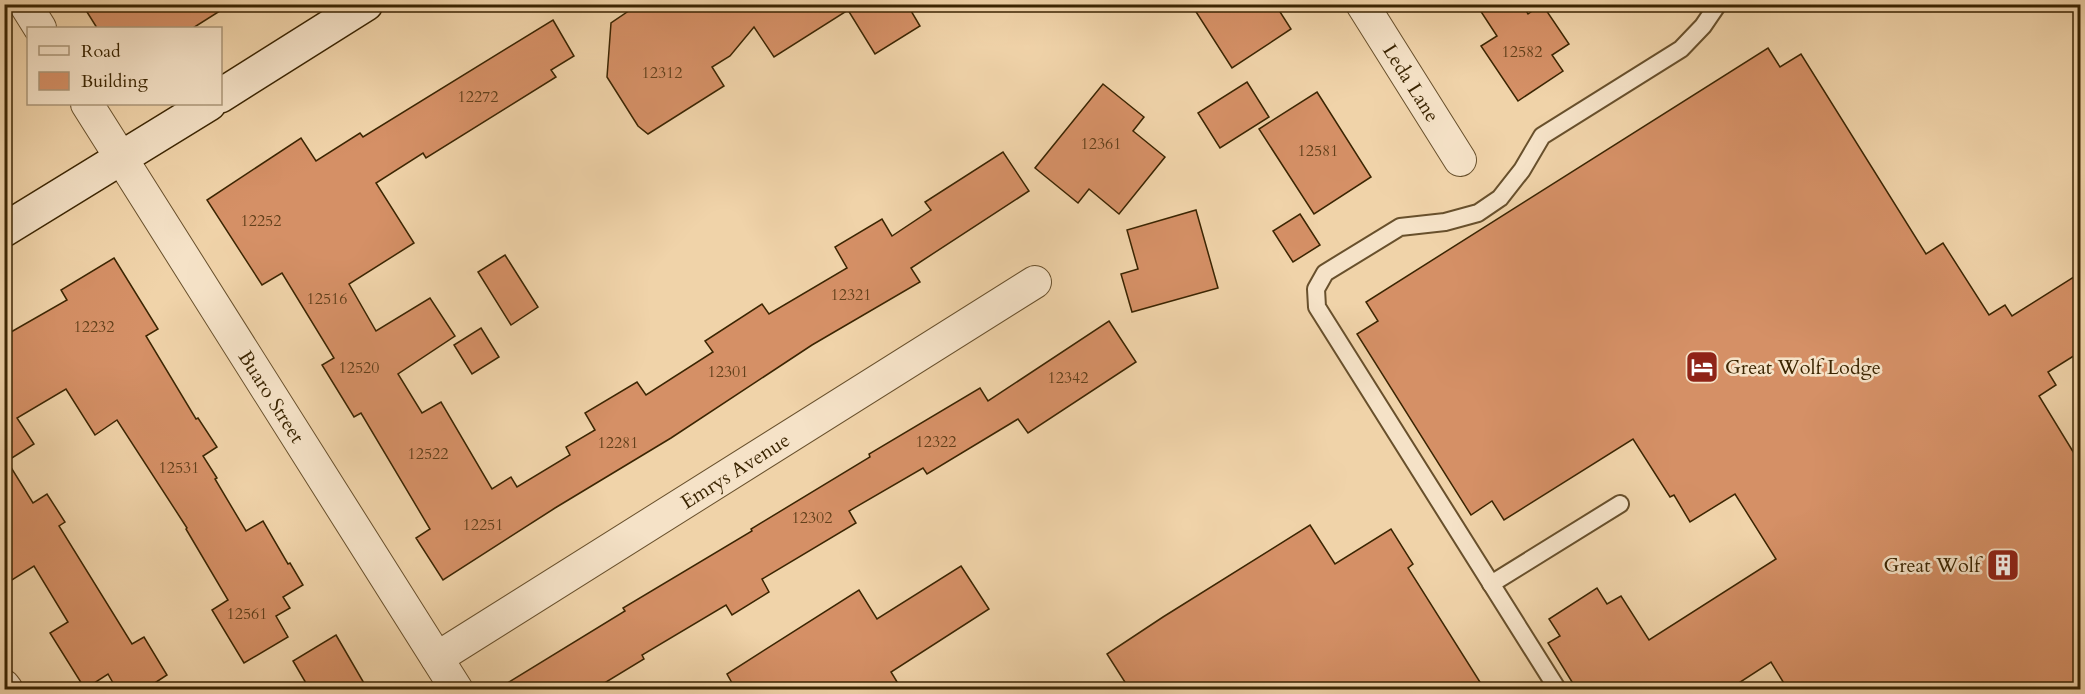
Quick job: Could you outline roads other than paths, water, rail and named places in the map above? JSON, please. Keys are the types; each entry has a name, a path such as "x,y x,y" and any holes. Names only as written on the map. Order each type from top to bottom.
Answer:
{"street":[{"path":"25,4 39,27"},
{"path":"222,95 366,4"},
{"name":"Leda Lane","path":"1362,4 1460,160"},
{"name":"Buaro Street","path":"88,105 457,690"},
{"path":"4,230 207,105"},
{"name":"Emrys Avenue","path":"437,658 1035,282"}],"lane":[{"path":"1558,690 1317,307 1316,289 1326,273 1400,227 1445,222 1478,213 1500,198 1522,170 1542,136 1681,49 1703,26 1718,4"},
{"path":"1491,584 1620,504"}],"place":[{"name":"Great Wolf Lodge","path":"1702,367"},
{"name":"Great Wolf","path":"2003,565"}]}
